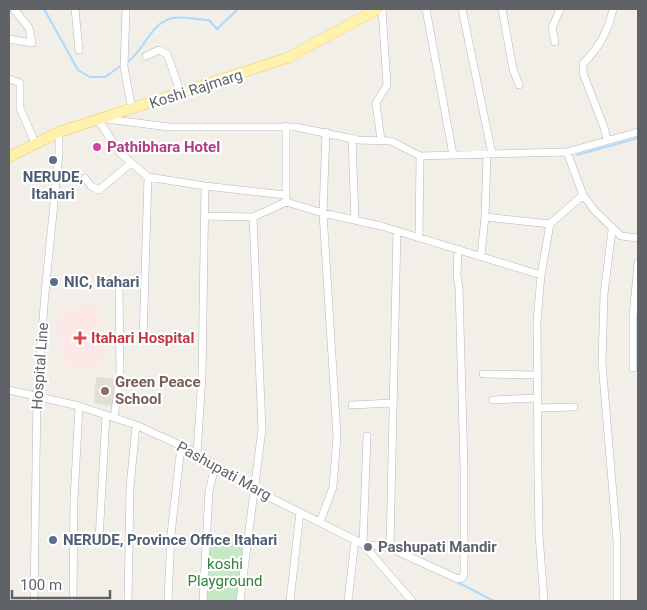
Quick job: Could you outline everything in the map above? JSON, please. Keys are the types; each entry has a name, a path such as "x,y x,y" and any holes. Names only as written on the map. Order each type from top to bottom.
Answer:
{"main road":[{"name":"Koshi Rajmarg","path":"9,157 59,132 102,120 287,58 378,9"}],"street":[{"path":"9,39 32,43 29,28 14,9"},
{"path":"75,9 79,50"},
{"path":"126,9 124,67 132,110"},
{"path":"381,140 376,103 387,85 382,9"},
{"path":"426,9 453,155"},
{"path":"462,9 490,155 481,255"},
{"path":"502,9 513,69 519,85"},
{"path":"555,42 552,28 560,9"},
{"path":"607,140 606,130 583,74 583,64 598,48 610,26 613,9"},
{"path":"146,56 159,50 167,54 181,94"},
{"path":"9,79 20,84 20,108 35,143"},
{"path":"102,120 169,127 286,126 352,138 391,141 420,156 567,152 638,132"},
{"path":"102,120 130,164 148,177 286,198 323,213 397,231 481,255 541,275"},
{"path":"286,126 286,198"},
{"name":"Hospital Line","path":"34,601 37,397 59,153 59,132"},
{"path":"320,522 333,487 337,436 323,213 326,132"},
{"path":"352,138 355,220"},
{"path":"567,152 583,195 612,230 621,236 638,238"},
{"path":"419,238 420,156"},
{"path":"85,178 91,186 99,190 130,164"},
{"path":"143,340 148,177"},
{"path":"197,453 202,376 205,186"},
{"path":"544,601 539,534 536,322 541,275 550,224 583,195"},
{"path":"205,216 252,217 286,198"},
{"path":"240,601 262,429 252,217"},
{"path":"485,217 550,224"},
{"path":"612,230 604,294 602,363 617,541 617,601"},
{"path":"390,548 397,231"},
{"path":"366,436 363,544 390,548 458,579 463,577 464,467 459,288 457,276 458,249"},
{"path":"632,368 633,316 638,263"},
{"path":"114,418 120,376 119,285"},
{"path":"483,374 537,375"},
{"name":"Pashupati Marg","path":"9,390 79,406 136,425 197,453 255,490 363,544 412,601"},
{"path":"493,400 538,398"},
{"path":"352,405 392,403"},
{"path":"73,601 74,499 79,406"},
{"path":"538,408 574,407"},
{"path":"99,540 106,415"},
{"path":"128,601 130,487 136,425"},
{"path":"168,601 170,534 181,446"},
{"path":"203,601 209,491 215,466"},
{"path":"290,601 300,512"},
{"path":"348,601 355,540"}],"shaded area":[{"name":"Itahari Hospital","path":"90,305 98,310 105,356 104,364 83,368 65,365 57,328 60,308"},
{"name":"Green Peace School","path":"96,377 117,379 114,407 94,403"}],"green space":[{"name":"koshi Playground","path":"210,540 244,544 239,601 206,601"}],"waterway":[{"path":"44,9 78,70 90,77 105,77 122,65"},
{"path":"126,63 138,52 158,25 165,21 173,18 209,20 217,29 238,9"},
{"path":"577,155 638,138"},
{"path":"455,581 494,601"}],"place":[{"name":"Pathibhara Hotel","path":"97,147"},
{"name":"NERUDE, Itahari","path":"53,160"},
{"name":"NIC, Itahari","path":"54,282"},
{"name":"Itahari Hospital","path":"80,338"},
{"name":"Green Peace School","path":"105,391"},
{"name":"NERUDE, Province Office Itahari","path":"53,540"},
{"name":"Pashupati Mandir","path":"368,547"}]}
